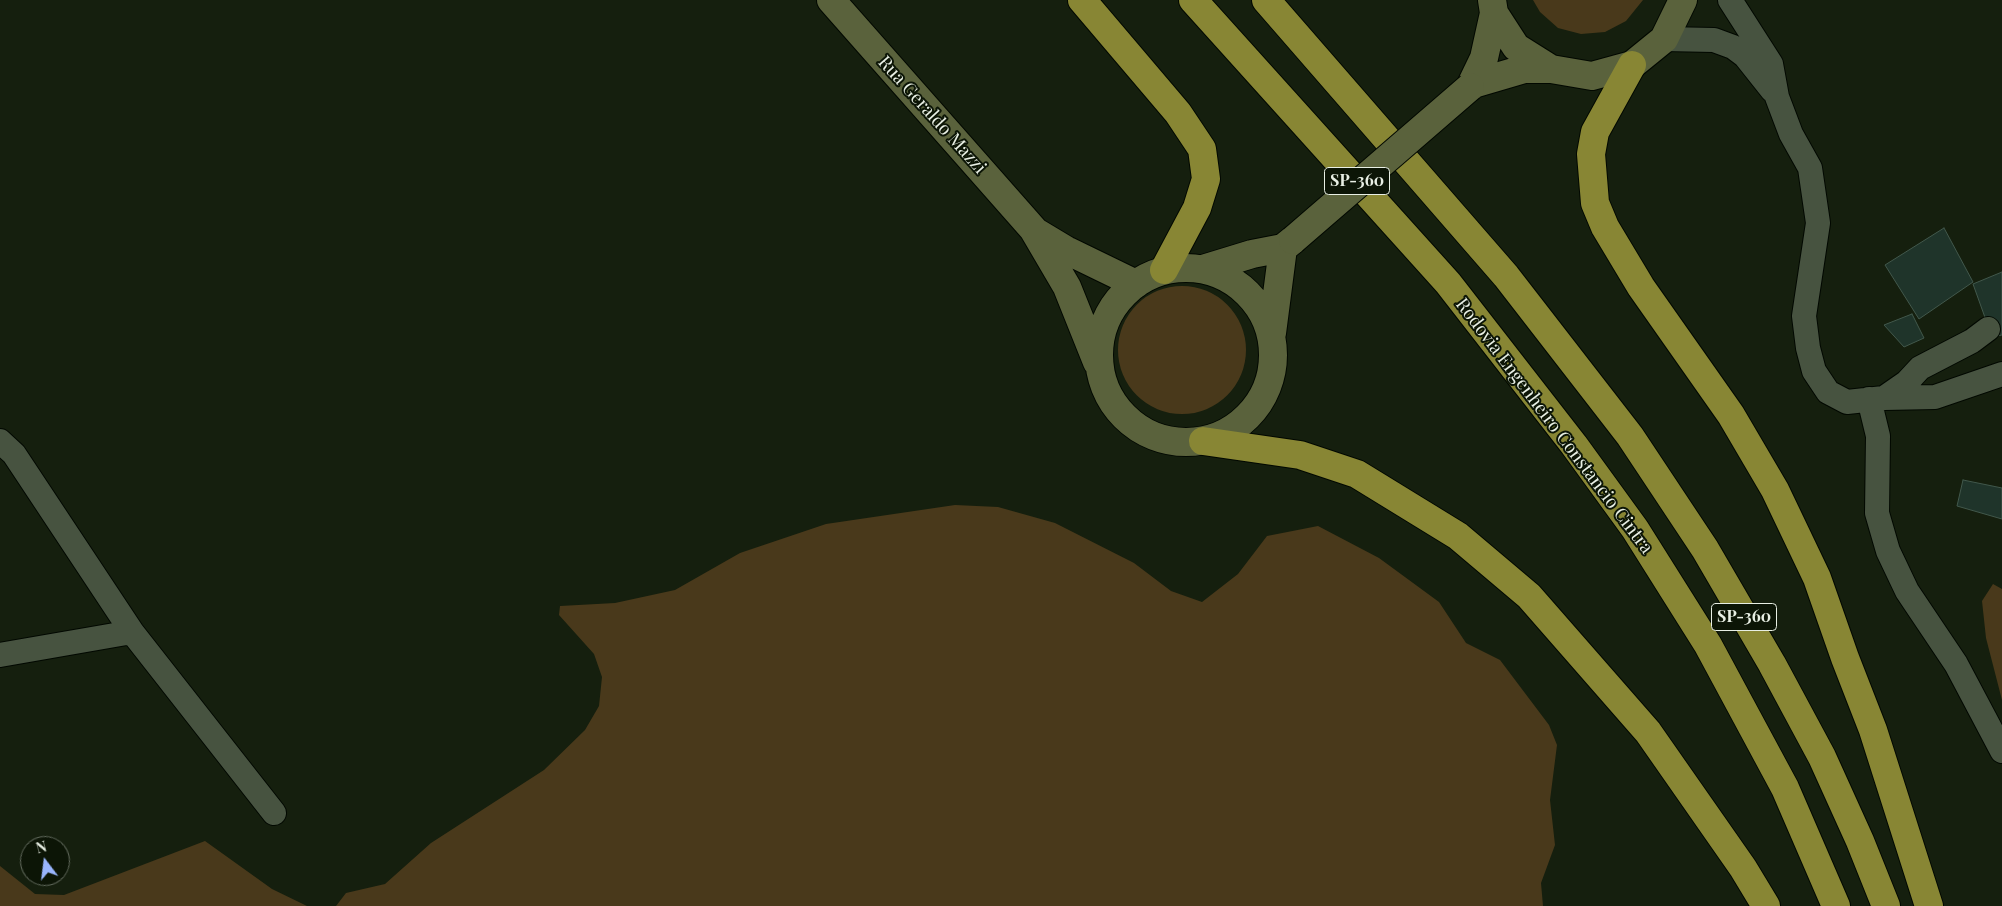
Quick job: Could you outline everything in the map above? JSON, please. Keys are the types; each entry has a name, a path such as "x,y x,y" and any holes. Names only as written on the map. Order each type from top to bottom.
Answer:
{"highway":[{"path":"1082,0 1178,112 1202,149 1206,180 1197,208 1164,270"},
{"name":"Rodovia Engenheiro Constancio Cintra","path":"1193,0 1448,283 1574,445 1635,530 1708,645 1785,788 1836,906"},
{"name":"SP-360","path":"1266,0 1506,276 1630,436 1704,549 1772,664 1822,757 1860,841 1886,906"},
{"path":"1632,65 1595,132 1591,154 1595,203 1605,227 1640,287 1730,415 1775,490 1817,578 1873,730 1929,906"},
{"path":"1203,441 1300,454 1357,474 1458,536 1529,596 1648,732 1744,868 1766,906"}],"street":[{"name":"Rua Geraldo Mazzi","path":"831,0 1033,230"},
{"path":"1099,368 1100,336 1113,307 1136,284 1164,270 1204,269 1288,244 1472,86 1514,71 1551,69 1592,76 1632,65 1664,39 1683,0"},
{"path":"1730,0 1771,64 1777,97 1791,134 1810,168 1818,223 1804,316 1808,348 1814,371 1828,392 1847,402 1936,397 2002,374"},
{"path":"1493,7 1516,48 1551,69"},
{"path":"1472,86 1489,40 1493,7"},
{"path":"1664,39 1714,40 1733,47 1745,56 1777,97"},
{"path":"1033,230 1066,250 1136,284"},
{"path":"1033,230 1067,287 1111,401 1135,426 1168,441 1203,441 1236,427 1260,402 1273,369 1272,333 1288,244"},
{"path":"1204,269 1234,281 1258,303 1272,333"},
{"path":"1876,399 1907,382 1920,368 1972,341 1988,329"},
{"path":"1876,399 1878,436 1877,513 1888,552 1907,591 1956,664 2002,751"},
{"path":"0,441 14,454 132,632 274,813"},
{"path":"0,655 132,632"}],"shaded area":[{"path":"1533,0 1643,0 1626,21 1605,32 1581,34 1558,28 1540,12"},
{"path":"1182,286 1195,287 1207,291 1227,305 1241,325 1245,337 1245,363 1241,375 1227,395 1207,409 1195,413 1182,414 1169,413 1157,409 1137,395 1123,375 1119,363 1118,350 1119,337 1123,325 1137,305 1157,291 1169,287"},
{"path":"955,505 998,507 1055,523 1134,563 1171,591 1202,602 1238,574 1267,536 1318,526 1379,558 1439,602 1466,643 1500,660 1549,725 1557,745 1550,800 1555,845 1541,883 1543,906 336,906 346,893 385,884 431,843 544,770 585,730 599,706 602,677 594,654 559,615 560,606 615,603 675,590 740,553 826,524"},
{"path":"1993,584 2002,589 2002,700 1986,638 1982,601"},
{"path":"205,841 272,889 307,906 0,906 0,866 20,882 20,886 25,886 35,894 64,895"}],"building":[{"path":"1944,228 1973,282 1919,319 1885,265"},
{"path":"2002,272 2002,335 1992,337 1973,284"},
{"path":"1912,314 1924,338 1904,347 1884,325"},
{"path":"1963,480 2002,488 2002,519 1957,506"}]}
